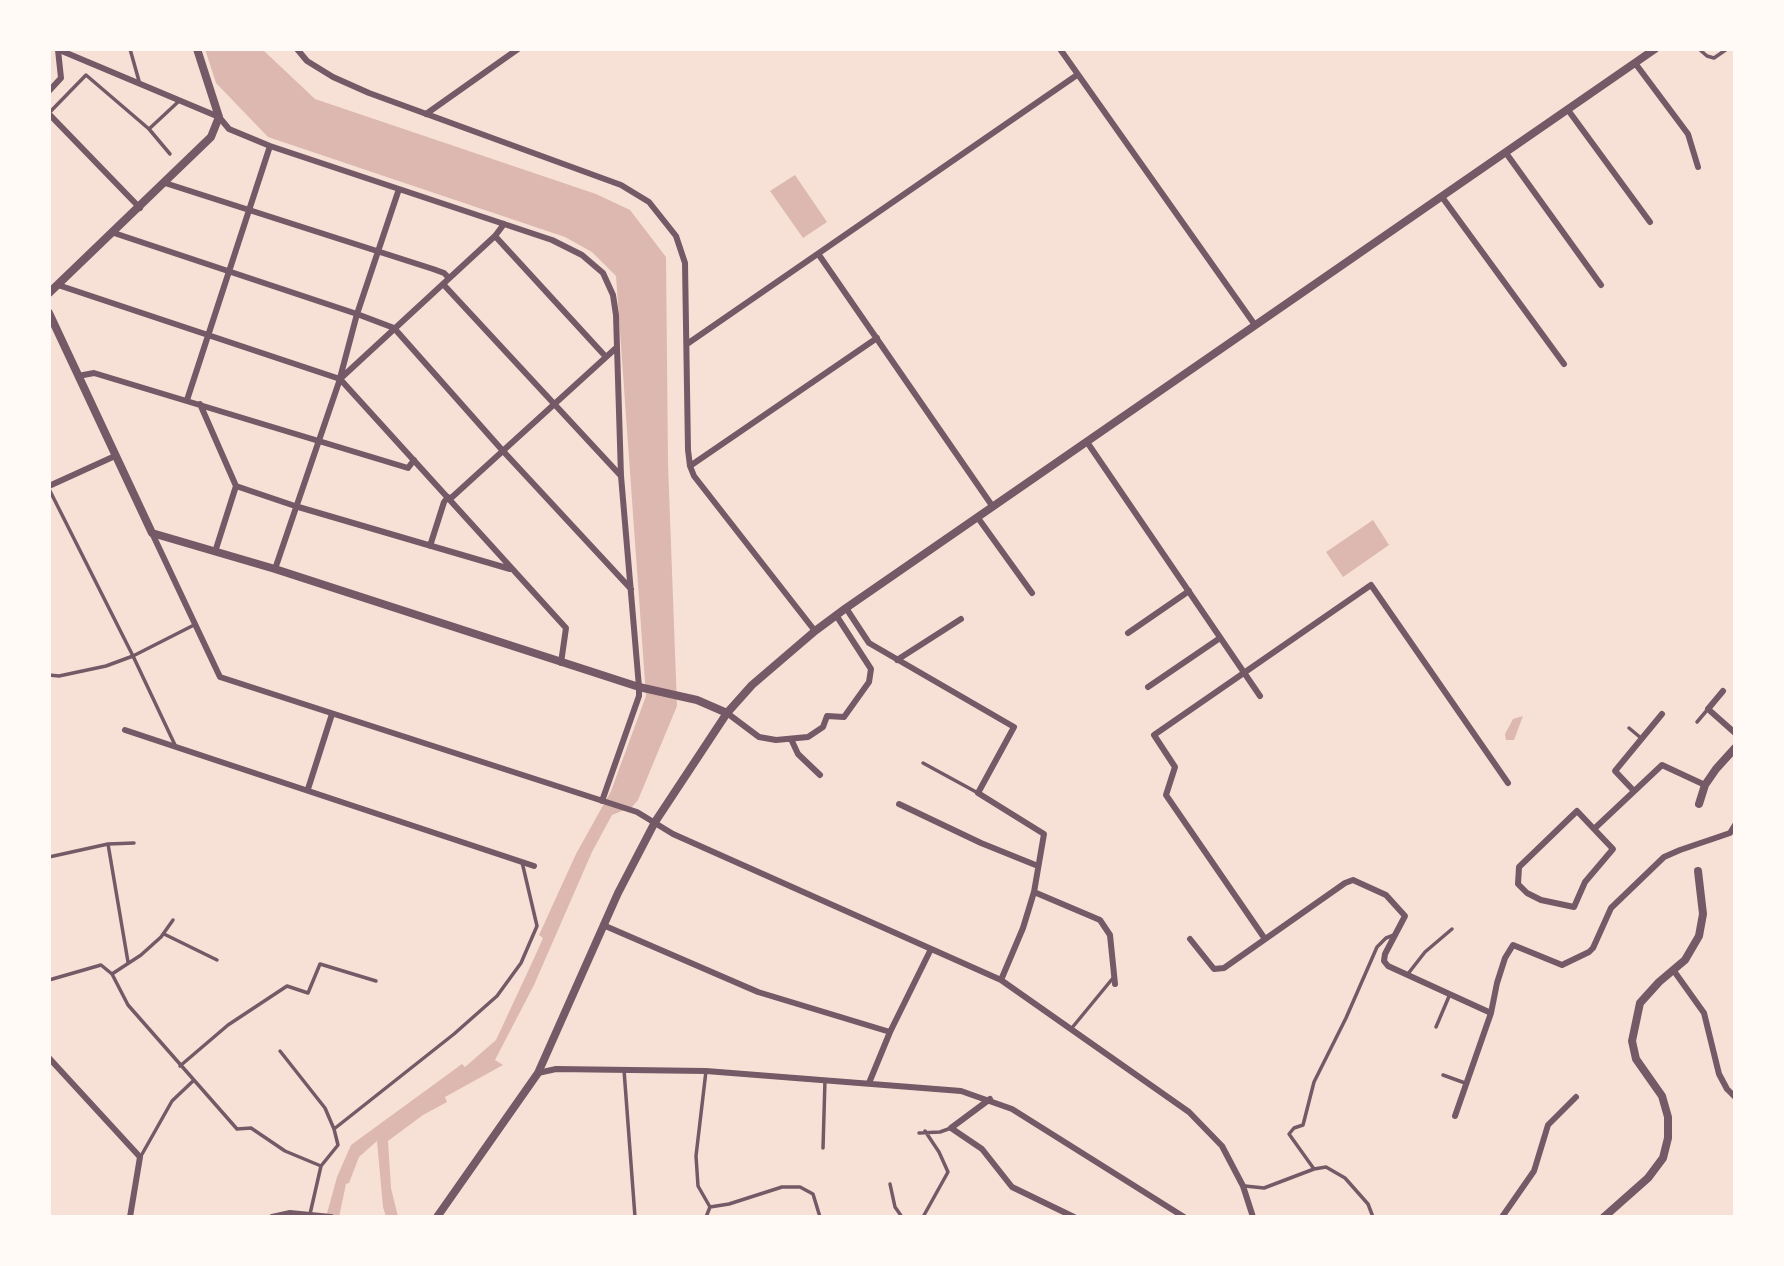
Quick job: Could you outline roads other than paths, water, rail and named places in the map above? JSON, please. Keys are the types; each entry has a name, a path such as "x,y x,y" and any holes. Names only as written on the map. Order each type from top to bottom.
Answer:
{"street":[{"path":"49,91 61,78 58,49 219,117"},
{"path":"197,49 219,117 229,129 270,146 569,247 603,273 612,295 621,476 641,687 602,801"},
{"path":"297,49 307,61 333,77 621,185 649,202 676,236 685,264 690,466 694,476 815,631"},
{"path":"426,114 518,49"},
{"path":"1059,49 1255,325"},
{"path":"437,1217 538,1073 603,925 655,822 727,713 752,685 836,615 1655,49"},
{"path":"1635,63 1688,134 1698,167"},
{"path":"687,344 1077,75"},
{"path":"1568,110 1650,222"},
{"path":"49,114 140,208"},
{"path":"49,293 211,137 219,117"},
{"path":"187,400 270,146"},
{"path":"1506,153 1601,285"},
{"path":"165,183 444,273 446,281 621,476"},
{"path":"275,569 340,379 357,314 399,189"},
{"path":"1442,197 1564,364"},
{"path":"340,379 504,225"},
{"path":"114,233 394,328 632,590"},
{"path":"495,236 606,357"},
{"path":"819,255 993,507"},
{"path":"58,285 340,379 566,628 561,663"},
{"path":"49,313 220,677 637,812 685,839 1001,980 1189,1112 1222,1146 1243,1186 1253,1217"},
{"path":"690,466 877,338"},
{"path":"430,546 444,502 616,348"},
{"path":"78,376 94,373 408,468 414,460"},
{"path":"200,404 236,486 215,552"},
{"path":"1087,442 1260,696"},
{"path":"49,488 115,456"},
{"path":"236,486 511,569"},
{"path":"978,518 1031,593"},
{"path":"152,533 275,569 561,663 641,687 697,699 727,713 759,737 808,737 823,727 827,716 844,717 869,682 870,669 836,615"},
{"path":"1265,939 1166,795 1175,767 1154,735 1371,584 1508,783"},
{"path":"1128,633 1189,591"},
{"path":"846,608 869,643 1014,727 978,793 1044,834 1034,892 1023,928 1001,980"},
{"path":"897,660 961,619"},
{"path":"1148,687 1220,638"},
{"path":"1723,691 1708,709 1735,733"},
{"path":"308,789 332,714"},
{"path":"1634,791 1615,771 1662,714"},
{"path":"125,730 534,866"},
{"path":"791,739 798,754 820,775"},
{"path":"1699,804 1705,785 1735,748"},
{"path":"1594,829 1662,765 1705,785"},
{"path":"899,804 981,843 1038,866"},
{"path":"1577,811 1594,829 1612,849 1586,882 1573,907 1541,900 1527,893 1518,884 1519,867 1577,811"},
{"path":"1455,1116 1490,1013 1496,983 1513,945 1562,965 1589,952 1611,908 1664,858 1730,833 1735,825"},
{"path":"1604,1217 1648,1178 1663,1158 1668,1138 1668,1117 1662,1096 1636,1059 1632,1041 1640,1003 1693,950 1699,936 1703,914 1698,871"},
{"path":"1190,939 1214,969 1224,968 1353,880 1386,895 1405,916 1385,954 1384,961 1388,966 1490,1013"},
{"path":"1034,892 1100,919 1110,935 1115,980"},
{"path":"603,925 758,992 890,1032"},
{"path":"869,1083 890,1032 931,948"},
{"path":"1674,971 1704,1013 1719,1074 1735,1097"},
{"path":"50,1061 140,1157 130,1217"},
{"path":"538,1073 556,1069 706,1071 961,1091 1012,1108 1184,1217"},
{"path":"1502,1217 1534,1171 1548,1125 1576,1097"},
{"path":"990,1099 951,1128 982,1149 1012,1187 1074,1217"},
{"path":"272,1217 290,1213 328,1216"}],"lane":[{"path":"130,49 139,83"},
{"path":"1699,49 1714,58 1727,49"},
{"path":"49,114 86,75 149,130 170,154"},
{"path":"149,130 180,100"},
{"path":"49,488 175,746"},
{"path":"49,675 60,676 106,666 133,656 196,624"},
{"path":"1697,722 1708,709"},
{"path":"1629,728 1642,739"},
{"path":"923,763 978,793"},
{"path":"49,857 108,844 134,843"},
{"path":"108,844 128,962"},
{"path":"334,1129 454,1034 497,996 521,963 537,926 522,862"},
{"path":"112,974 141,955 164,934 173,920"},
{"path":"1407,975 1425,952 1452,929"},
{"path":"164,934 218,960"},
{"path":"1314,1169 1289,1134 1294,1128 1303,1125 1314,1082 1377,947 1386,938 1394,935"},
{"path":"180,1066 228,1025 287,986 308,993 320,964 376,981"},
{"path":"49,980 102,965 112,974 128,1005 237,1129 251,1128 285,1151 321,1166"},
{"path":"1071,1029 1115,980"},
{"path":"1436,1027 1450,994"},
{"path":"280,1051 326,1108 338,1145 321,1166 310,1214"},
{"path":"624,1070 635,1217"},
{"path":"706,1071 696,1156 698,1186 710,1207"},
{"path":"1443,1075 1465,1083"},
{"path":"823,1148 825,1080"},
{"path":"140,1157 172,1101 193,1081"},
{"path":"919,1133 940,1132 951,1128"},
{"path":"923,1217 948,1172 925,1131"},
{"path":"1243,1186 1264,1188 1326,1167 1345,1178 1368,1204 1373,1217"},
{"path":"890,1184 895,1207 902,1217"},
{"path":"710,1207 729,1204 782,1187 800,1187 813,1194 820,1217"},
{"path":"706,1217 710,1207"}]}
